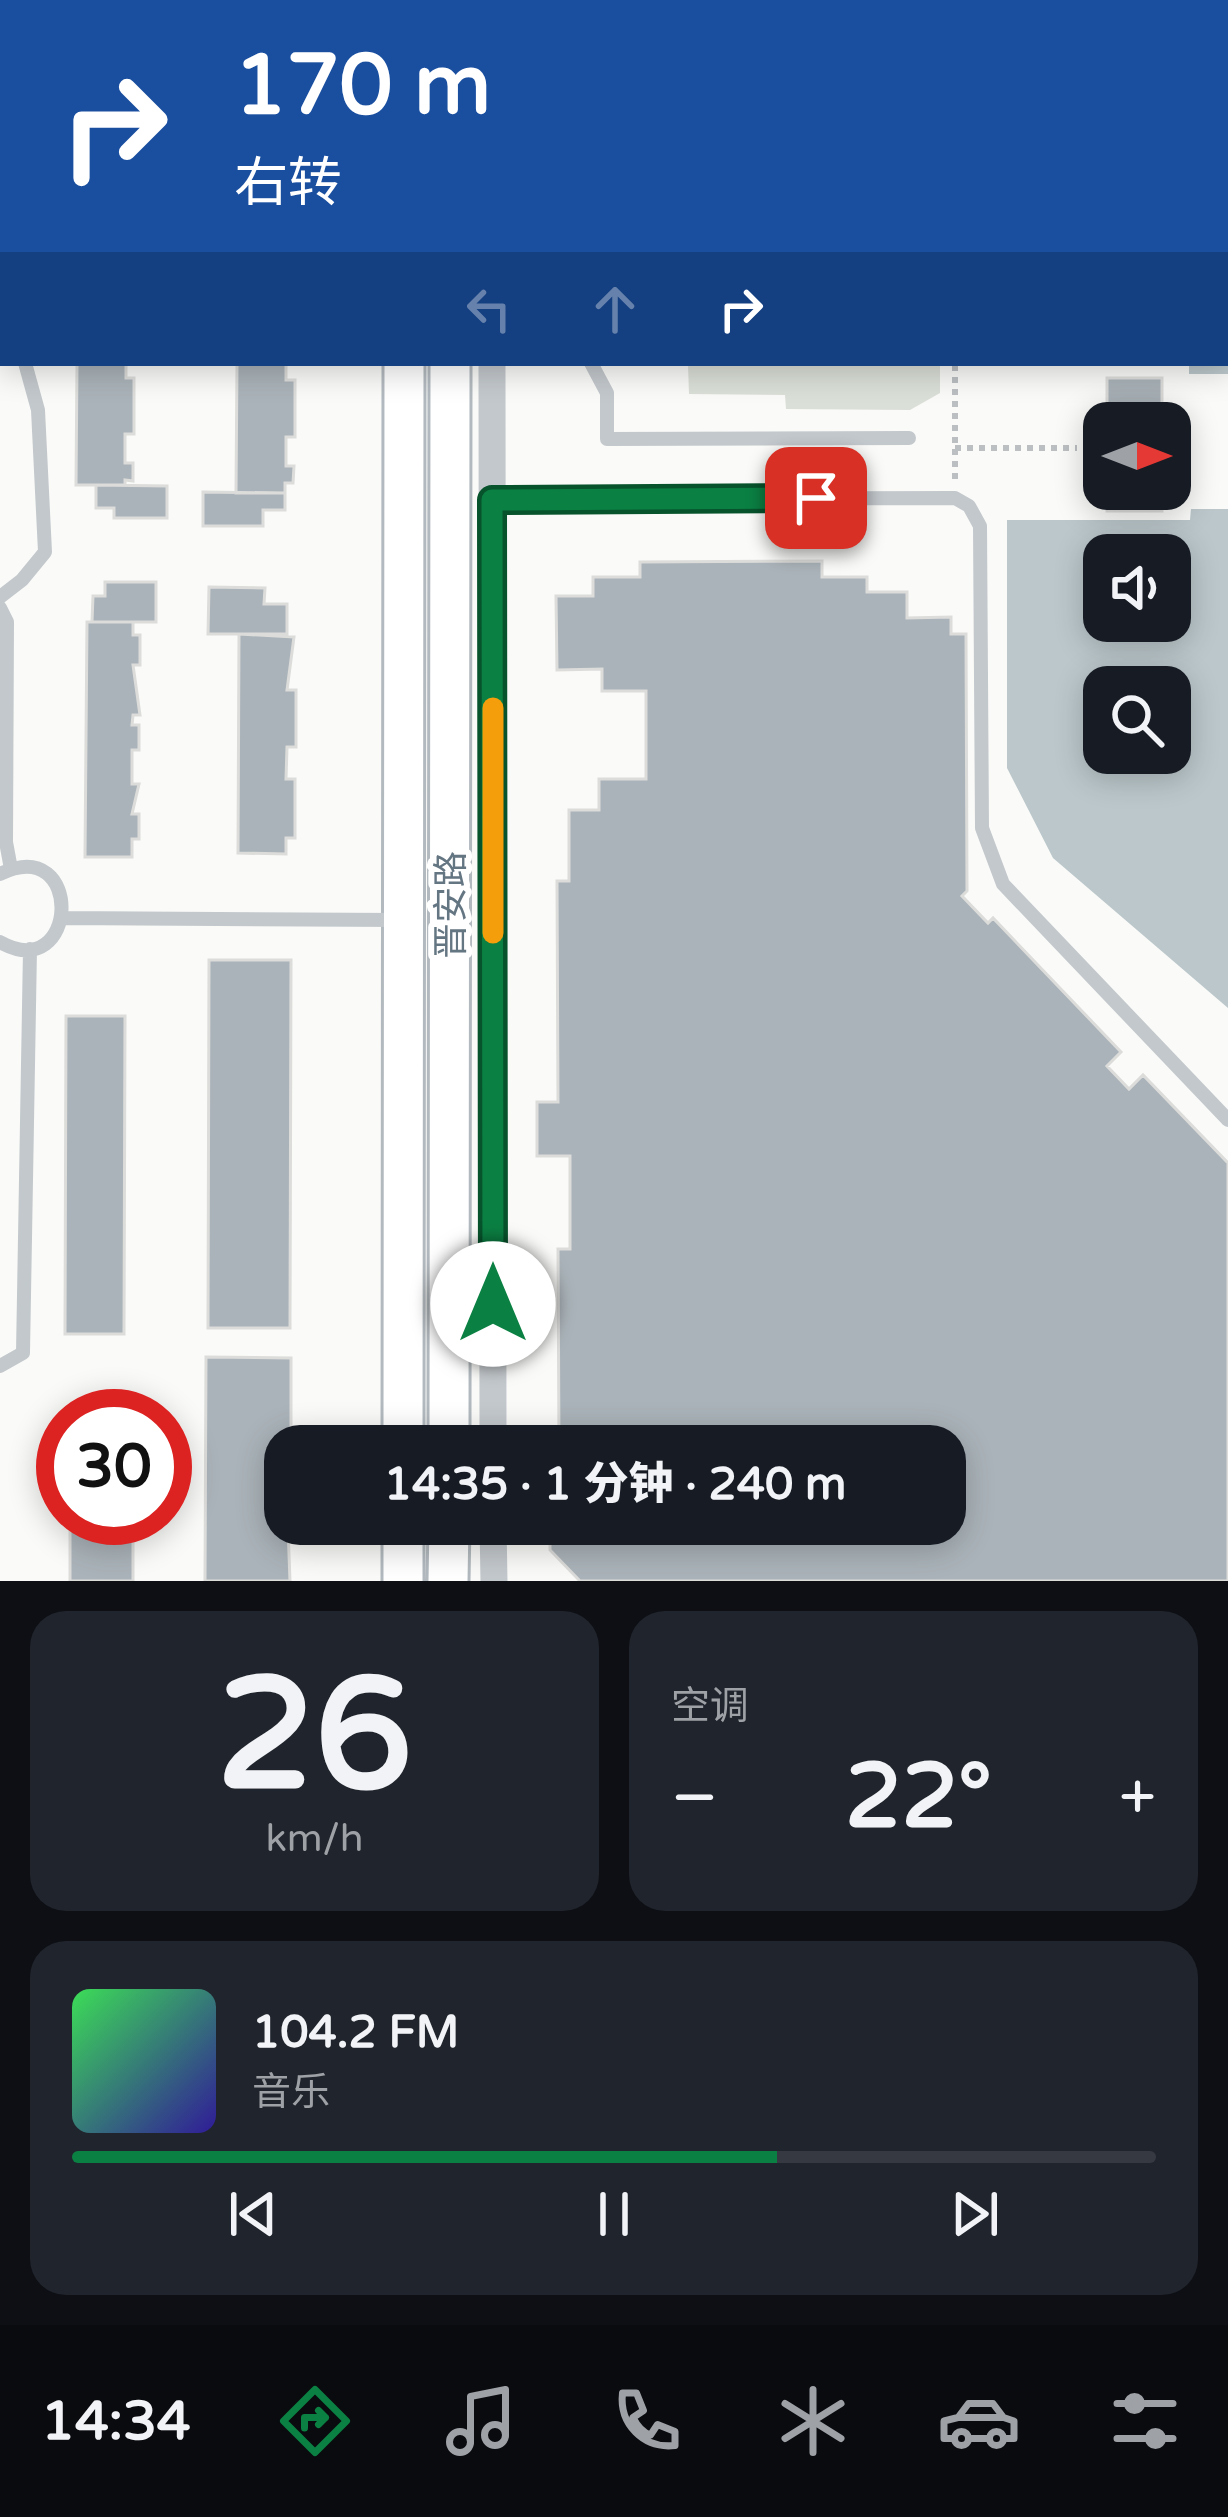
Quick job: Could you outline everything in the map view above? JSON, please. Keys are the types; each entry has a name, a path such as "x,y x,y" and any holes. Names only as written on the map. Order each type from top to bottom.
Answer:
{"main road":[{"name":"晋安路","path":"403,1425 404,366"},
{"name":"晋安路","path":"449,1425 450,366"},
{"path":"403,1545 403,1581"},
{"path":"448,1545 448,1581"}],"street":[{"path":"492,366 494,1425"},
{"path":"494,1545 494,1581"}],"lane":[{"path":"0,597 45,552 38,410 26,366"},
{"path":"593,366 607,393 607,439 909,438"},
{"path":"492,500 955,498 969,506 980,526 982,828 988,856 1003,884 1228,1120"},
{"path":"0,608 7,622 6,872 40,871 52,879 61,893 62,918 52,937 30,949 0,942"},
{"path":"62,918 404,920"},
{"path":"0,1366 23,1352 30,949"}],"path":[{"path":"955,366 955,498"},
{"path":"955,448 1077,448"}],"shaded area":[{"path":"688,366 940,366 940,393 910,410 786,409 785,395 689,394"},
{"path":"1189,366 1228,366 1228,374 1189,374"},
{"path":"1191,509 1228,509 1228,1008 1053,858 1007,768 1007,520 1190,520"}],"building":[{"path":"77,366 126,366 126,378 134,378 134,434 125,434 125,463 133,463 133,481 76,485"},
{"path":"237,366 286,366 286,380 295,380 295,437 286,437 286,466 294,466 293,483 285,483 285,493 236,493"},
{"path":"1107,378 1162,378 1162,402 1107,402"},
{"path":"96,485 167,486 167,518 114,518 114,508 96,508"},
{"path":"203,492 285,493 285,510 263,510 263,526 203,526"},
{"path":"822,561 822,577 867,577 867,592 907,592 907,618 951,617 951,634 966,634 967,891 962,896 988,923 993,918 1121,1052 1107,1066 1129,1089 1143,1075 1228,1163 1228,1581 580,1581 550,1550 550,1545 966,1545 966,1425 559,1425 558,1249 570,1249 570,1156 537,1156 537,1102 558,1102 557,881 569,881 569,810 599,810 599,779 646,779 646,691 602,691 602,669 557,670 556,596 593,596 593,577 640,577 640,562"},
{"path":"105,582 156,582 156,622 92,622 93,596 105,596"},
{"path":"209,587 265,588 264,604 287,604 287,634 208,634"},
{"path":"87,622 133,622 133,635 140,635 140,665 133,665 140,715 133,715 132,725 139,725 139,750 132,750 132,784 139,784 132,814 139,814 139,839 132,839 132,857 85,857"},
{"path":"239,634 294,637 287,690 296,690 296,747 287,747 286,779 295,779 295,838 286,838 286,854 238,853"},
{"path":"209,960 291,960 290,1328 208,1328"},
{"path":"66,1016 125,1016 124,1334 65,1334"},
{"path":"206,1357 291,1358 291,1425 264,1425 264,1545 289,1545 290,1581 205,1581"},
{"path":"70,1545 133,1545 133,1581 70,1581"}],"slow traffic":[{"path":"493,708 493,933"}],"route":[{"path":"493,1304 492,500 816,498"}]}
